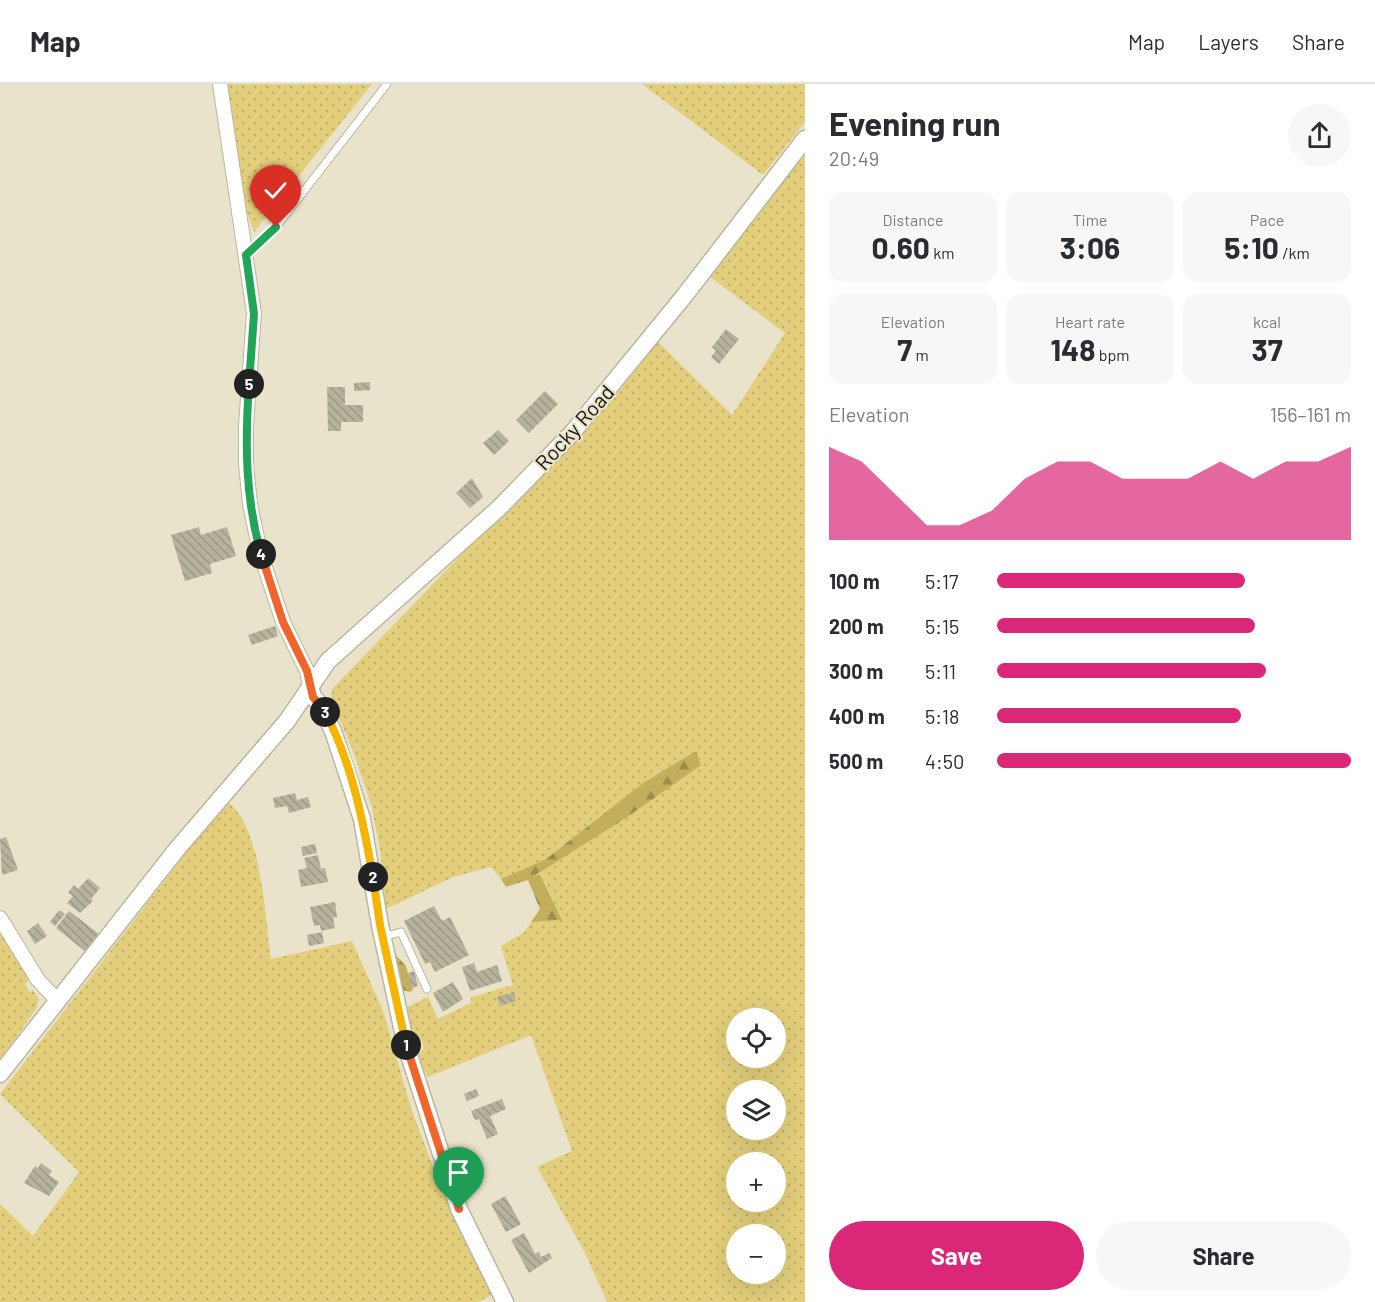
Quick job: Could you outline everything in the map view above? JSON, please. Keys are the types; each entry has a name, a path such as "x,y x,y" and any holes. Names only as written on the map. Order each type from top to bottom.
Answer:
{"street":[{"path":"220,84 254,314 246,426 246,464 250,504 260,552 283,622 307,671 313,697 320,704 333,730 359,809 406,1046 459,1209 505,1302"},
{"name":"Rocky Road","path":"0,1074 177,849 287,721 328,662 357,633 499,508 572,433 678,303 805,139"},
{"path":"0,918 38,980 57,1000"}],"lane":[{"path":"246,255 276,227 387,84"},
{"path":"383,937 401,932 427,989"}],"shaded area":[{"path":"226,84 372,84 254,232 246,210"},
{"path":"642,84 805,84 805,122 763,175"},
{"path":"805,150 805,1302 607,1302 585,1253 537,1167 572,1151 531,1035 428,1077 416,1057 424,1048 421,1039 412,1034 405,1008 428,997 438,1019 471,1003 471,997 513,985 501,946 523,933 531,922 562,920 540,872 626,818 701,765 696,752 643,783 546,859 501,879 491,867 453,877 386,909 380,849 371,804 353,751 331,699 332,689 503,511 556,461 609,404 658,342 732,415 785,333 709,276"},
{"path":"226,801 238,813 254,850 264,897 271,959 352,941 383,1011 412,1111 441,1188 492,1295 478,1302 0,1302 0,1204 33,1236 79,1172 0,1094"},
{"path":"0,933 29,980 25,985 30,992 33,990 39,1000 36,1009 0,1060"}],"green space":[{"path":"696,751 701,765 626,818 534,876 540,874 562,920 531,922 540,909 528,880 506,887 501,879 546,859 643,783"},
{"path":"391,950 406,966 413,990 410,992 402,990"}],"building":[{"path":"726,329 739,339 719,364 711,357 716,351 712,347"},
{"path":"370,382 370,390 354,391 354,383"},
{"path":"327,387 345,387 345,405 363,405 363,422 341,422 341,431 328,431"},
{"path":"545,391 558,404 529,433 516,420"},
{"path":"498,430 509,441 494,455 483,443"},
{"path":"472,478 483,497 470,508 456,493"},
{"path":"199,527 201,535 227,527 236,556 210,564 212,573 185,581 171,535"},
{"path":"275,626 278,636 252,645 248,635"},
{"path":"295,793 297,800 308,797 311,807 289,813 287,806 275,808 273,798"},
{"path":"6,837 18,870 2,875 0,839"},
{"path":"315,844 317,853 303,856 301,847"},
{"path":"318,855 321,869 325,868 328,882 301,887 298,870 307,868 304,858"},
{"path":"88,878 100,888 91,899 93,901 80,913 67,903 73,896 68,893 74,885 78,889"},
{"path":"335,902 337,917 333,918 335,928 321,931 320,925 314,926 310,907"},
{"path":"434,906 442,921 450,917 469,955 435,972 430,962 425,964 404,921"},
{"path":"59,910 65,914 55,926 50,922"},
{"path":"69,911 99,934 86,952 56,928"},
{"path":"38,923 47,936 35,944 27,931"},
{"path":"322,932 324,943 309,946 307,935"},
{"path":"474,963 477,972 497,965 502,981 470,991 462,967"},
{"path":"414,971 418,986 412,988 408,973"},
{"path":"453,982 463,999 443,1012 433,993"},
{"path":"514,992 516,1001 500,1006 497,997"},
{"path":"476,1089 479,1096 467,1101 464,1094"},
{"path":"502,1099 506,1109 490,1116 498,1134 487,1139 479,1119 475,1120 471,1111"},
{"path":"41,1163 52,1171 49,1175 59,1182 49,1196 24,1183 35,1166 38,1168"},
{"path":"505,1196 521,1224 506,1232 491,1204"},
{"path":"524,1233 535,1254 539,1252 541,1257 549,1253 552,1258 529,1273 511,1240"}],"route":[{"path":"276,227 246,255 254,314 246,426 246,464 250,504 260,552 283,622 307,671 313,697 327,716 348,768 363,822 380,925 406,1046 459,1209"}]}
